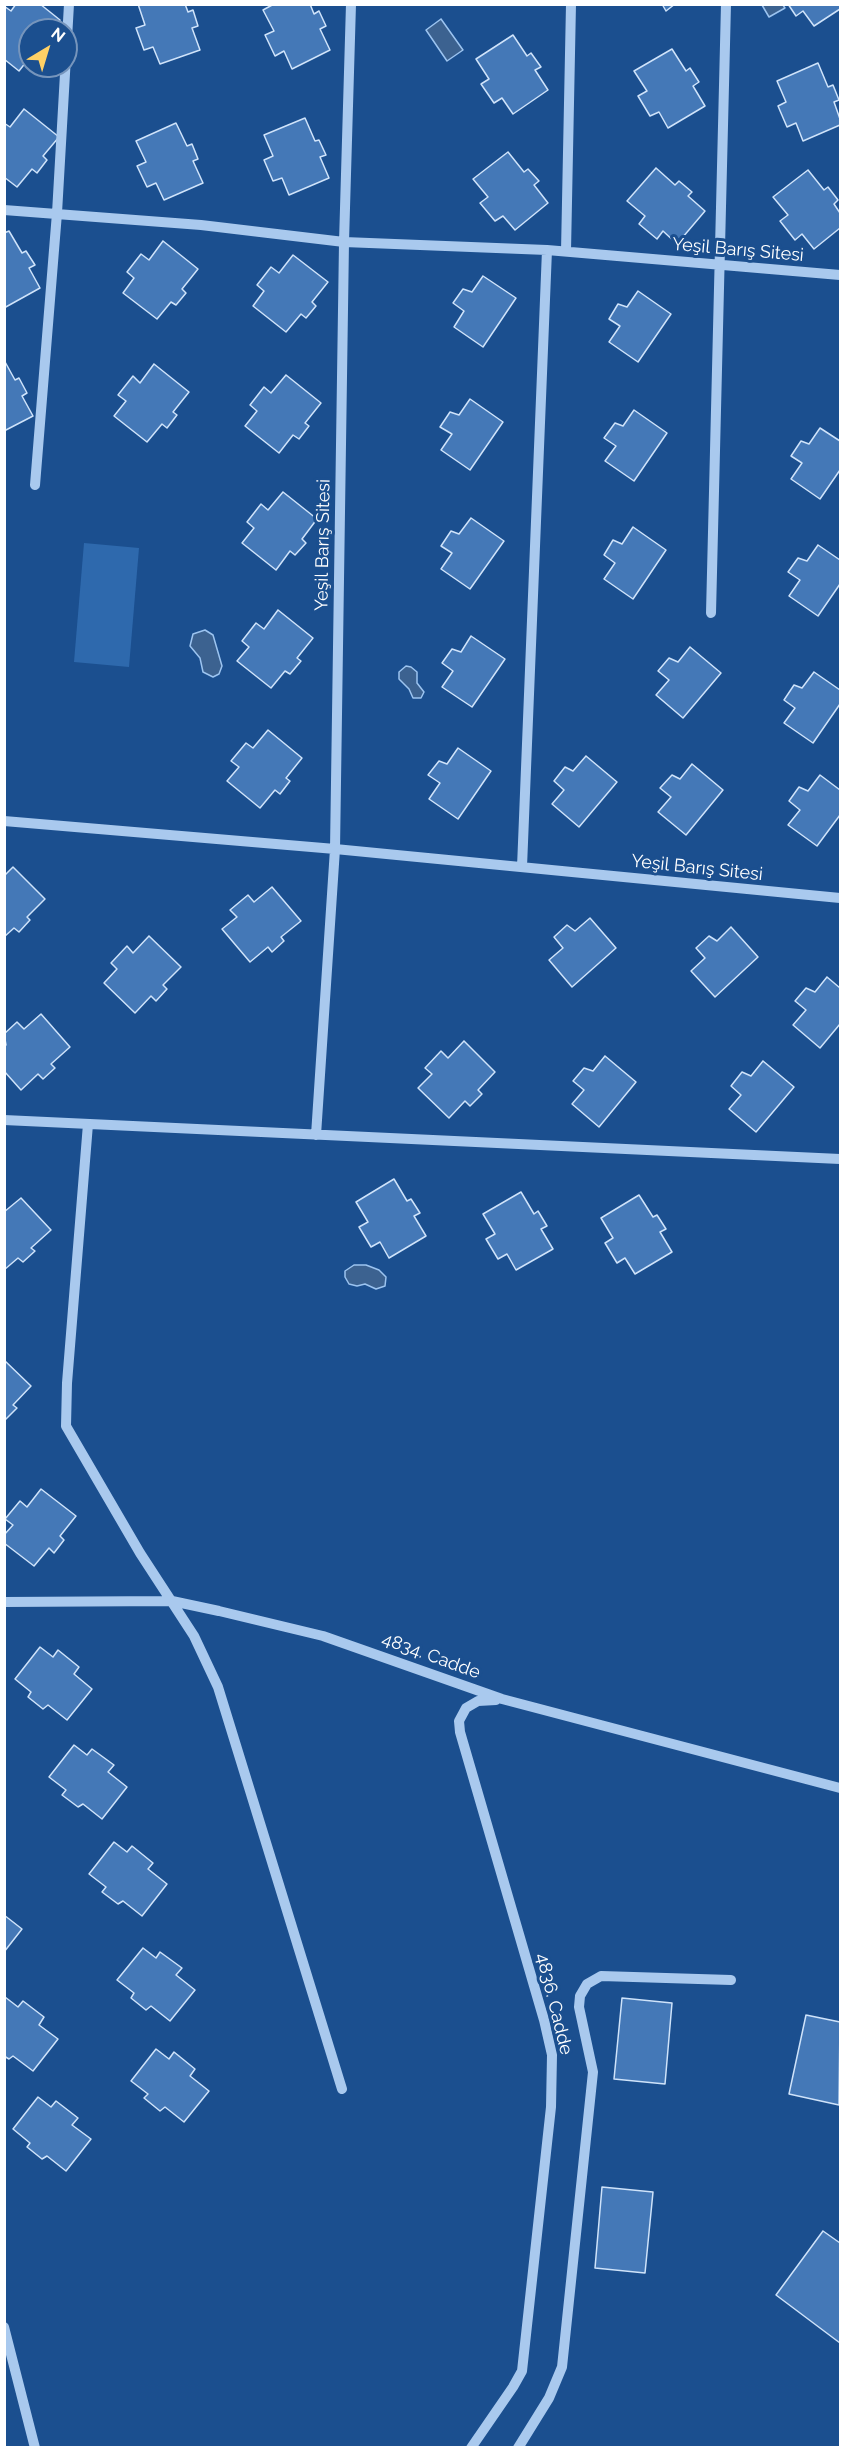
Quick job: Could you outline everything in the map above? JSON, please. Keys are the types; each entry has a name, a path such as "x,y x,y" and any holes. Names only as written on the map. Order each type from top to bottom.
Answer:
{"street":[{"path":"34,485 57,213 69,4"},
{"name":"Yeşil Barış Sitesi","path":"316,1134 335,849 344,242 351,4"},
{"path":"566,251 571,4"},
{"path":"711,613 726,4"},
{"name":"Yeşil Barış Sitesi","path":"4,210 201,225 344,242 566,251 840,275"},
{"path":"522,867 547,250"},
{"name":"Yeşil Barış Sitesi","path":"4,821 335,849 840,898"},
{"path":"4,1120 840,1159"},
{"path":"88,1124 67,1383 66,1426 140,1553 194,1636 218,1687 342,2089"},
{"name":"4834. Cadde","path":"4,1602 172,1601 323,1636 502,1700 840,1788"},
{"name":"4836. Cadde","path":"471,2448 522,2371 551,2107 552,2055 544,2020 460,1732 459,1721 466,1708 478,1701 502,1700"},
{"path":"518,2448 549,2398 562,2367 593,2072 579,2007 580,1996 587,1984 601,1976 731,1980"},
{"path":"4,2328 35,2448"}],"shaded area":[{"path":"762,5 783,5 785,8 769,17"},
{"path":"441,19 463,50 447,61 426,30"},
{"path":"84,543 139,548 129,667 74,662"},
{"path":"205,630 213,635 222,666 219,674 213,677 203,672 200,658 190,646 193,634"},
{"path":"406,666 417,672 417,683 424,692 421,698 413,698 409,689 399,679 399,672"},
{"path":"354,1265 366,1265 379,1270 386,1277 385,1286 376,1289 365,1284 357,1286 349,1284 345,1271"}],"building":[{"path":"16,4 40,4 58,18 18,18 18,70 4,59 4,6 11,11"},
{"path":"138,4 185,4 188,12 193,10 198,26 192,28 200,50 160,64 153,47 144,50 136,28 145,25"},
{"path":"274,4 310,4 314,14 319,11 326,26 320,29 330,50 292,69 284,51 275,56 265,35 274,31 263,10"},
{"path":"662,4 675,4 666,11"},
{"path":"788,4 840,4 840,9 814,26 803,11 796,16"},
{"path":"513,35 527,56 531,53 541,67 535,70 548,90 513,114 502,98 494,103 481,84 489,79 476,59"},
{"path":"672,49 686,71 690,68 699,82 693,86 705,106 668,128 659,112 650,116 638,96 647,91 634,71"},
{"path":"818,63 828,87 833,85 839,100 834,102 840,125 803,141 796,123 787,127 778,106 786,102 777,81"},
{"path":"24,109 59,137 43,156 47,160 37,173 32,169 17,187 4,177 4,123 10,127"},
{"path":"305,118 315,141 319,140 326,155 320,157 329,178 289,195 282,178 273,181 264,160 273,156 264,135"},
{"path":"176,123 187,146 192,144 198,159 193,161 203,183 164,200 156,183 147,187 137,166 146,162 136,141"},
{"path":"508,152 524,172 528,169 539,181 534,185 548,203 515,230 503,216 495,221 480,203 488,197 473,179"},
{"path":"656,168 675,185 679,181 692,192 688,196 705,211 677,244 663,231 657,239 639,224 645,216 627,201"},
{"path":"808,170 824,190 828,187 838,200 834,204 840,213 840,228 814,249 802,234 795,240 780,221 788,215 773,197"},
{"path":"9,231 22,253 26,251 35,265 29,268 40,288 4,308 4,233"},
{"path":"163,241 198,269 182,289 186,293 176,305 171,302 157,319 123,293 134,278 127,272 141,254 149,260"},
{"path":"293,255 328,282 312,302 316,306 306,318 301,314 286,332 253,306 264,291 257,285 271,267 279,273"},
{"path":"483,276 516,298 483,347 454,327 464,311 453,303 463,289 472,292"},
{"path":"638,291 671,314 638,362 609,342 620,326 609,319 618,304 627,307"},
{"path":"4,360 15,380 19,378 27,393 22,396 33,416 4,431"},
{"path":"154,364 189,392 173,412 177,415 167,428 162,424 147,442 114,416 126,401 118,395 133,376 140,383"},
{"path":"286,375 321,403 305,423 309,426 299,439 293,435 279,453 245,426 257,411 250,405 264,387 271,393"},
{"path":"470,399 503,422 470,470 441,450 452,434 440,427 450,412 459,415"},
{"path":"634,410 667,433 634,481 605,461 616,446 604,438 615,423 623,426"},
{"path":"820,428 840,441 840,470 820,499 791,479 802,463 791,456 801,441 809,444"},
{"path":"283,492 317,519 302,539 306,543 295,555 290,551 276,570 242,543 254,528 247,522 261,504 268,510"},
{"path":"471,518 504,541 470,589 441,569 452,553 441,546 451,531 459,534"},
{"path":"633,527 666,550 633,599 604,579 615,563 604,555 613,540 622,544"},
{"path":"818,545 840,560 840,584 818,616 789,596 800,580 788,572 798,558 807,561"},
{"path":"278,610 313,638 297,658 301,661 290,674 285,671 271,688 237,661 249,647 242,641 256,623 264,629"},
{"path":"471,636 505,659 472,707 442,687 453,671 442,663 452,649 461,652"},
{"path":"690,647 721,673 683,718 656,695 669,680 658,671 669,658 678,662"},
{"path":"814,672 840,690 840,704 813,743 784,723 795,708 784,700 794,685 802,688"},
{"path":"268,730 302,758 286,778 290,781 280,794 275,790 260,808 227,781 239,767 231,761 246,743 253,748"},
{"path":"458,748 491,771 458,819 429,799 440,783 428,775 439,761 447,764"},
{"path":"586,756 617,782 579,827 552,804 564,790 554,781 565,767 573,771"},
{"path":"692,764 723,790 686,835 658,812 671,797 660,788 672,775 680,779"},
{"path":"820,775 840,790 840,815 817,846 788,825 800,810 789,801 799,787 808,791"},
{"path":"13,867 45,899 27,917 30,920 19,932 14,928 4,937 4,876"},
{"path":"272,887 301,921 281,937 284,941 272,952 268,947 250,962 222,929 237,917 230,910 248,895 254,902"},
{"path":"590,918 616,948 572,987 549,960 563,948 554,937 567,925 575,931"},
{"path":"731,927 758,957 715,997 691,971 705,958 696,948 709,936 717,941"},
{"path":"149,936 181,967 163,985 167,989 156,1001 151,996 135,1013 104,983 117,969 111,963 127,946 133,953"},
{"path":"827,977 840,988 840,1024 820,1048 793,1025 806,1010 795,1001 806,988 815,992"},
{"path":"41,1014 70,1047 51,1064 55,1068 43,1079 38,1074 21,1090 4,1071 4,1047 6,1045 4,1034 17,1022 24,1029"},
{"path":"464,1041 495,1072 478,1090 482,1094 470,1106 465,1101 449,1118 418,1088 432,1074 425,1068 441,1051 448,1058"},
{"path":"605,1056 636,1082 599,1127 572,1104 584,1090 573,1081 584,1068 593,1071"},
{"path":"763,1061 794,1087 756,1132 729,1109 741,1095 731,1086 742,1072 751,1076"},
{"path":"394,1179 407,1201 411,1199 420,1213 414,1216 426,1236 389,1258 380,1242 371,1247 359,1227 368,1222 356,1202"},
{"path":"521,1192 534,1214 538,1211 547,1226 541,1229 553,1249 516,1270 507,1254 498,1259 486,1239 495,1234 483,1214"},
{"path":"639,1195 653,1217 657,1215 666,1229 660,1232 672,1252 635,1274 625,1258 617,1263 605,1243 613,1238 601,1218"},
{"path":"21,1198 51,1230 31,1248 35,1251 23,1262 18,1258 4,1270 4,1212"},
{"path":"4,1360 31,1386 13,1405 17,1408 5,1420"},
{"path":"41,1489 76,1516 60,1536 64,1540 54,1553 49,1548 34,1566 4,1543 4,1535 13,1525 5,1519 20,1501 27,1507"},
{"path":"40,1647 53,1657 58,1650 79,1667 74,1674 92,1689 67,1720 48,1705 43,1709 28,1697 31,1692 15,1679"},
{"path":"74,1745 87,1755 92,1749 114,1765 108,1772 127,1787 102,1819 83,1804 78,1807 62,1795 66,1790 49,1777"},
{"path":"114,1842 127,1852 132,1846 153,1863 148,1869 167,1884 142,1916 123,1901 118,1904 102,1892 106,1887 89,1874"},
{"path":"4,1915 22,1929 4,1952"},
{"path":"143,1948 156,1958 160,1952 182,1968 176,1975 195,1990 170,2021 151,2006 146,2010 131,1998 134,1993 117,1980"},
{"path":"5,1997 18,2007 23,2001 44,2017 39,2025 58,2039 33,2071 13,2056 9,2059 4,2056"},
{"path":"622,1998 672,2003 665,2084 614,2079"},
{"path":"806,2015 840,2022 839,2105 789,2094"},
{"path":"156,2049 169,2059 174,2052 195,2069 190,2076 209,2091 184,2122 165,2107 160,2111 144,2098 148,2094 131,2081"},
{"path":"38,2097 51,2107 56,2101 78,2118 72,2125 91,2139 66,2171 47,2156 42,2159 27,2147 30,2143 13,2129"},
{"path":"602,2187 653,2192 645,2273 595,2268"},
{"path":"823,2231 840,2243 840,2343 776,2295"}]}
